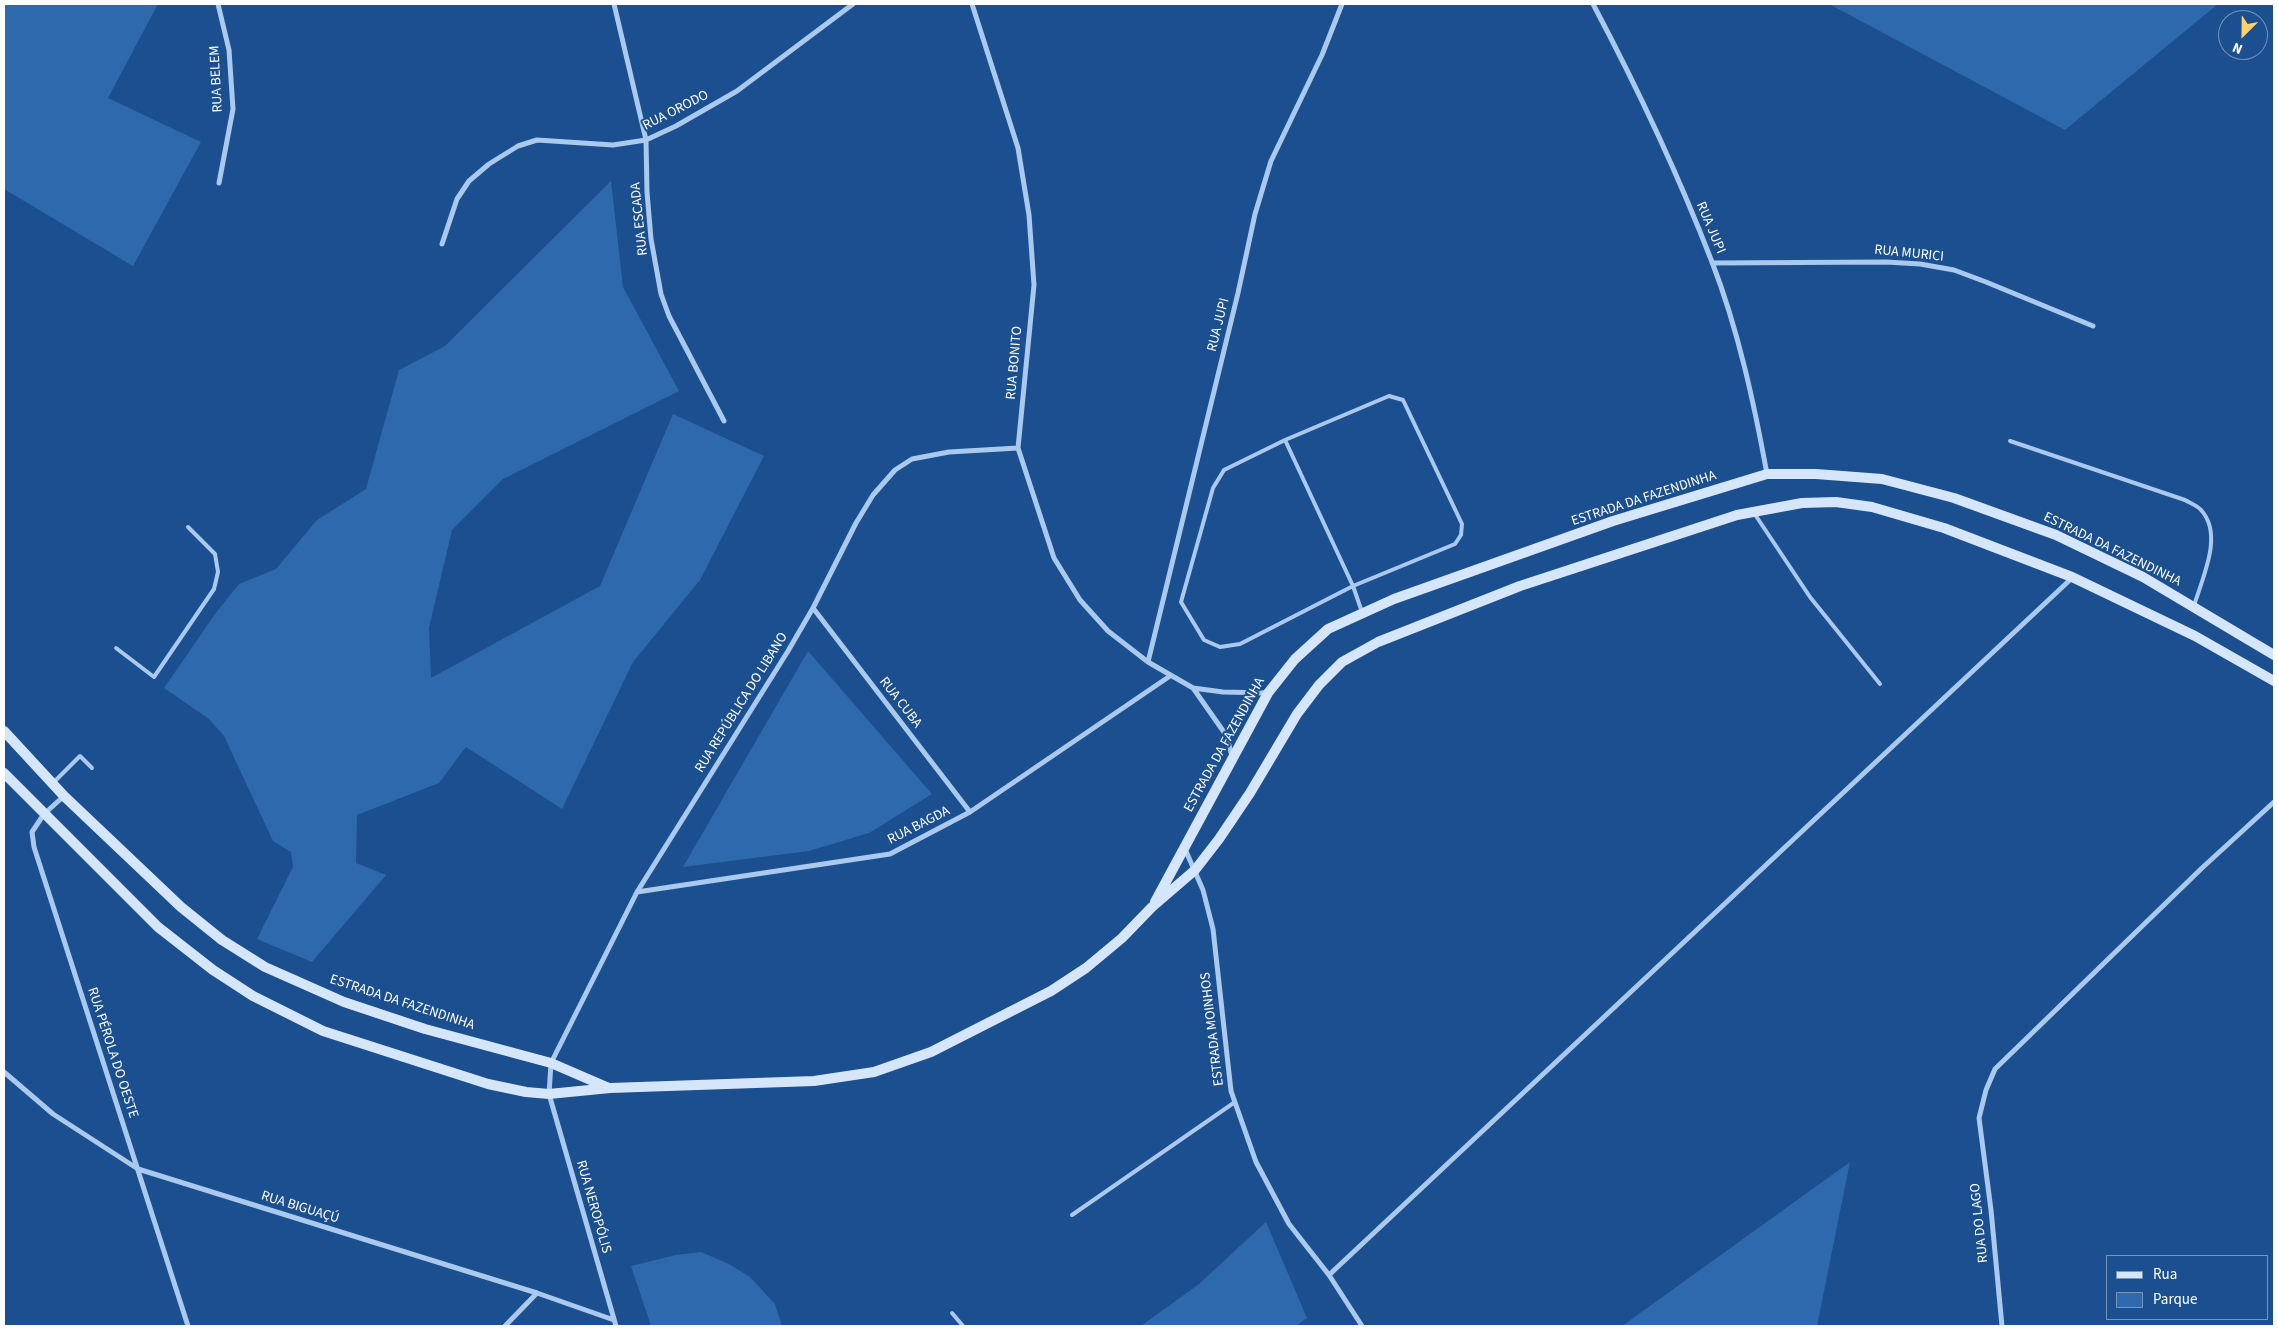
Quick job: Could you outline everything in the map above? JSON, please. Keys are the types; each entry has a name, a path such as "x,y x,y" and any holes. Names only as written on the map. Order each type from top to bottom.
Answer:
{"main road":[{"name":"ESTRADA DA FAZENDINHA","path":"1152,907 1268,693 1295,659 1328,629 1362,612 1613,521 1767,474 1816,474 1882,479 1954,498 2056,535 2143,577 2274,655"},
{"name":"ESTRADA DA FAZENDINHA","path":"4,773 158,927 213,970 253,996 323,1032 488,1084 526,1092 549,1094 610,1088 814,1081 874,1072 931,1052 1051,991 1086,968 1122,938 1152,907 1195,870 1219,840 1250,793 1297,714 1319,685 1342,662 1378,642 1520,586 1697,528 1753,512 1802,503 1836,502 1872,507 1944,528 2072,577 2195,636 2274,682"},
{"name":"ESTRADA DA FAZENDINHA","path":"4,731 64,796 181,907 222,940 265,967 344,1002 425,1028 551,1063 610,1088"}],"street":[{"name":"RUA BELEM","path":"218,4 229,50 232,109 219,183"},
{"name":"RUA ESCADA","path":"614,4 646,140 647,192 651,239 661,294 669,316 724,421"},
{"name":"RUA ORODO","path":"442,244 457,199 469,181 490,164 518,146 537,140 613,145 646,140 676,126 737,91 853,4"},
{"name":"RUA BONITO","path":"972,4 1018,148 1030,215 1034,285 1018,448 1054,558 1086,606 1108,631 1148,662 1193,688"},
{"name":"RUA JUPI","path":"1148,662 1238,293 1255,214 1271,160 1322,55 1342,4"},
{"name":"RUA JUPI","path":"1593,4 1658,136 1712,262 1756,413 1767,474"},
{"name":"RUA MURICI","path":"1712,262 1886,262 1920,264 1962,273 2093,326"},
{"name":"RUA REPÚBLICA DO LIBANO","path":"551,1063 637,892 813,608 856,523 873,495 895,470 912,459 949,452 1018,448"},
{"path":"1329,1275 2072,577"},
{"name":"RUA CUBA","path":"813,608 970,812"},
{"name":"RUA BAGDA","path":"637,892 890,854 970,812 1170,676"},
{"path":"1193,688 1223,692 1268,693"},
{"path":"1193,688 1226,736 1232,757"},
{"name":"RUA PÉROLA DO OESTE","path":"64,796 44,814 32,832 34,847 188,1326"},
{"name":"RUA DO LAGO","path":"2002,1326 1991,1210 1979,1118 1986,1090 1995,1069 2202,868 2274,802"},
{"name":"ESTRADA MOINHOS","path":"1184,849 1203,890 1213,929 1231,1091 1256,1162 1289,1224 1329,1275 1362,1326"},
{"name":"RUA NEROPÓLIS","path":"551,1063 549,1094 616,1326"},
{"name":"RUA BIGUAÇÚ","path":"4,1072 54,1114 138,1169 537,1293 614,1320"},
{"path":"505,1326 537,1293"}],"lane":[{"path":"1389,396 1403,400 1462,524 1461,534 1455,544 1353,586 1240,644 1220,647 1204,640 1181,602 1217,479 1224,470 1286,440 1389,396"},
{"path":"1286,440 1353,586 1362,612"},
{"path":"2010,441 2185,500 2201,510 2211,526 2212,542 2194,606"},
{"path":"1753,512 1810,597 1880,684"},
{"path":"116,648 154,677 214,589 218,572 215,554 188,527"},
{"path":"52,783 80,756 92,768"},
{"path":"1072,1215 1235,1102"},
{"path":"952,1313 963,1326"}],"green space":[{"path":"4,4 158,4 108,98 201,142 133,266 4,189"},
{"path":"1829,4 2218,4 2065,130"},
{"path":"611,181 623,287 679,391 503,479 452,530 429,628 431,678 600,586 673,414 764,456 700,580 633,662 562,809 466,747 439,783 357,815 356,863 386,875 312,962 257,939 293,867 291,852 273,841 224,736 209,719 164,688 215,614 239,584 276,569 317,520 366,489 399,370 445,346"},
{"path":"808,651 932,794 869,833 809,851 683,867"},
{"path":"1850,1162 1817,1326 1622,1326"},
{"path":"1266,1222 1307,1318 1296,1326 1141,1326 1199,1284"},
{"path":"701,1252 729,1264 750,1277 775,1304 782,1326 651,1326 631,1266 676,1255"}]}
